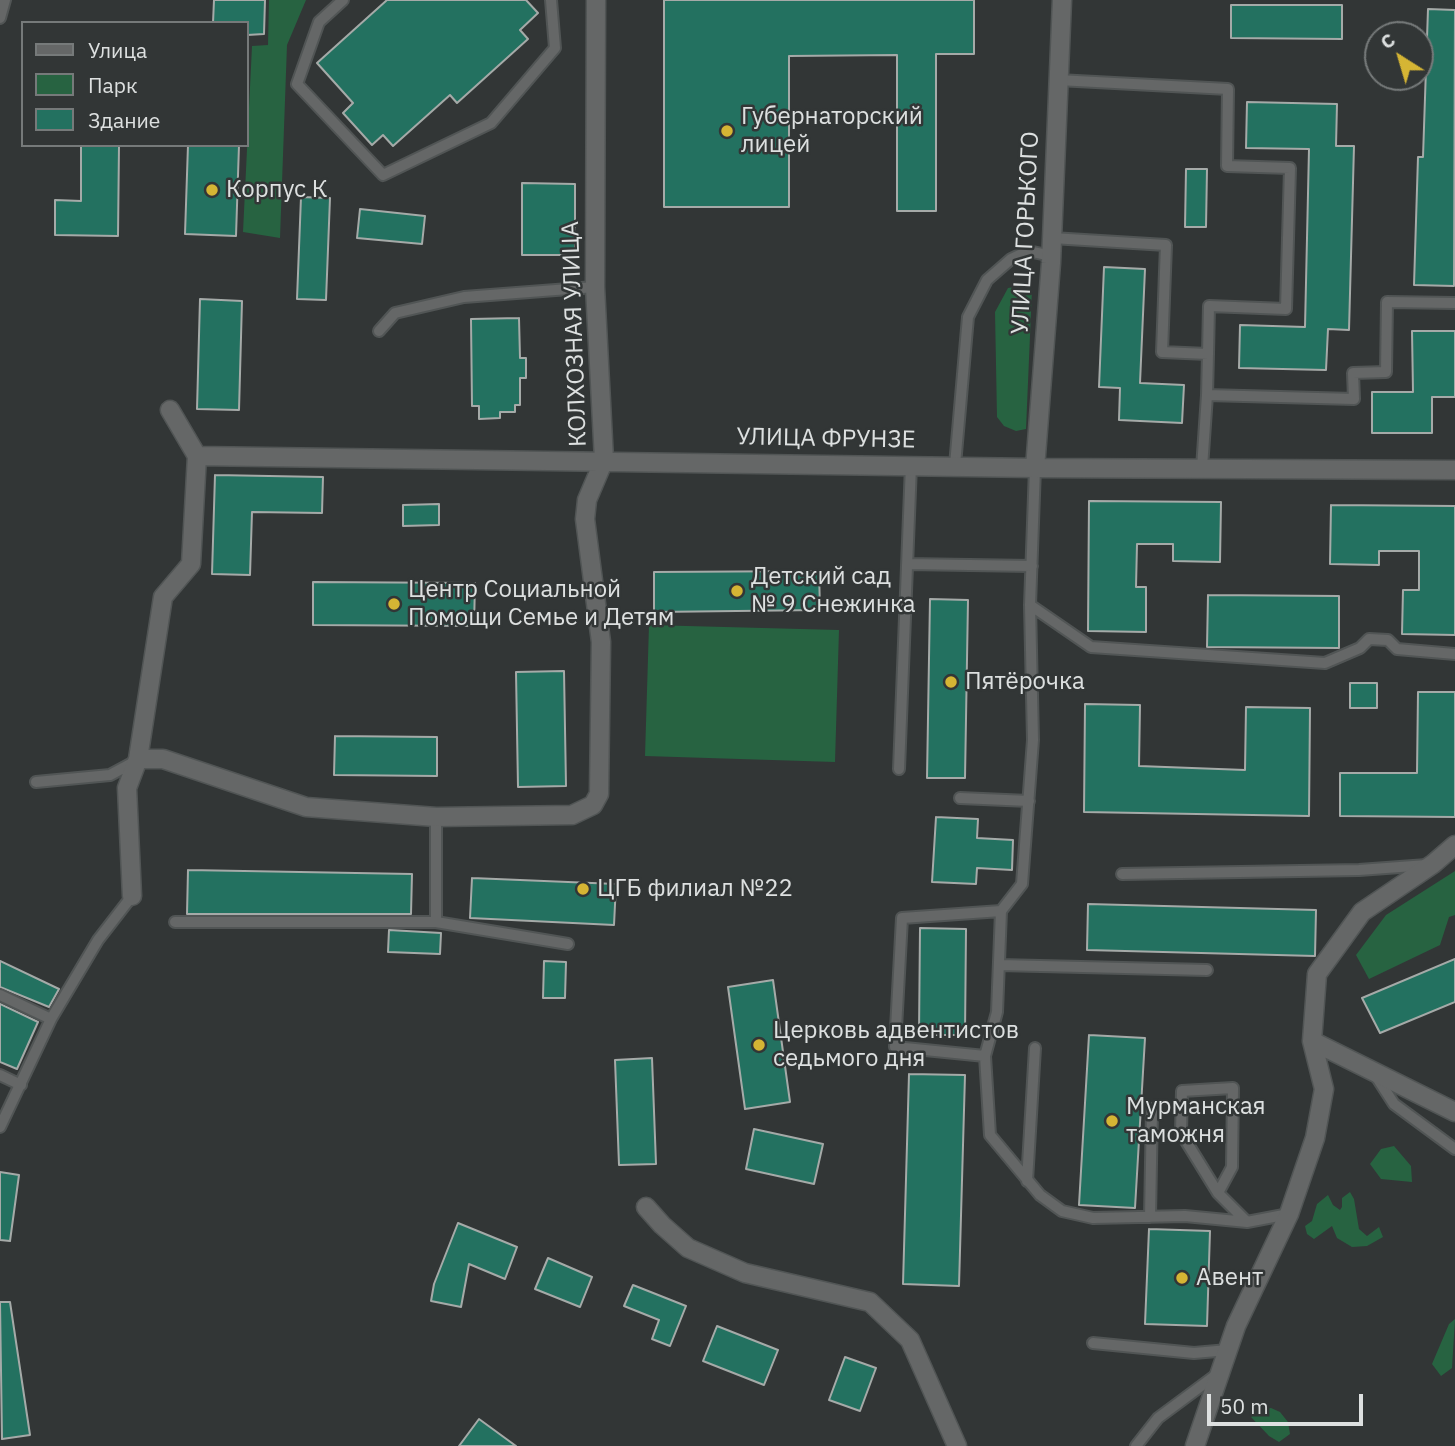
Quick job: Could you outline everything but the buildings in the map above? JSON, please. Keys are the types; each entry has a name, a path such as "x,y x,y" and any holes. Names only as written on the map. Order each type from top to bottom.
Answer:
{"street":[{"name":"КОЛХОЗНАЯ УЛИЦА","path":"436,817 572,815 593,805 599,794 601,642 585,519 587,500 604,460 595,287 596,0"},
{"name":"УЛИЦА ГОРЬКОГО","path":"1035,468 1052,247 1062,0"},
{"path":"132,896 127,788 138,760 163,597 191,564 197,456 170,410"},
{"name":"УЛИЦА ФРУНЗЕ","path":"197,456 911,464 1035,468 1455,470"},
{"path":"138,760 163,759 306,807 436,817"},
{"path":"1195,1446 1228,1350 1289,1214 1315,1138 1324,1089 1312,1041 1317,974 1362,912 1433,864 1455,845"},
{"path":"1312,1041 1455,1111"},
{"path":"646,1207 688,1248 745,1273 870,1302 910,1340 957,1446"}],"lane":[{"path":"343,0 319,22 297,83 383,175 491,123 555,48 551,0"},
{"path":"0,18 3,3"},
{"path":"1059,80 1228,89 1227,166 1290,168 1286,309 1209,306 1202,468"},
{"path":"955,465 968,317 987,280 1011,259 1028,251 1052,247 1166,245 1162,352 1208,355"},
{"path":"379,331 395,313 464,297 595,287"},
{"path":"1207,395 1354,399 1353,373 1386,372 1387,302 1455,303"},
{"path":"899,769 911,464"},
{"path":"1035,468 1030,605 1033,740 1029,801 1022,884 1001,911 997,1012 985,1056 990,1135 1027,1181 1062,1211 1093,1218 1185,1216 1247,1222 1289,1214"},
{"path":"907,564 1032,566"},
{"path":"1030,605 1091,647 1325,663 1360,648 1369,639 1388,640 1397,649 1455,654"},
{"path":"36,782 110,775 138,760"},
{"path":"960,798 1029,801"},
{"path":"436,817 436,922"},
{"path":"1122,874 1359,870 1433,864"},
{"path":"0,1127 51,1019 98,940 132,896"},
{"path":"985,1056 895,1047 902,918 1001,911"},
{"path":"175,922 436,922 568,944"},
{"path":"999,965 1208,970"},
{"path":"0,995 51,1019"},
{"path":"1027,1181 1035,1048"},
{"path":"1372,1071 1394,1104 1455,1149"},
{"path":"0,1075 21,1085"},
{"path":"1218,1194 1232,1167 1233,1088 1182,1091 1181,1133 1218,1194 1247,1222"},
{"path":"1150,1217 1152,1109"},
{"path":"1093,1343 1194,1353 1228,1350"},
{"path":"1136,1446 1158,1418 1220,1372"}],"green space":[{"path":"269,0 306,0 287,45 280,238 243,232 252,46 268,45"},
{"path":"1021,286 1032,289 1026,429 1016,431 1004,426 997,417 995,312 1008,288"},
{"path":"649,625 839,630 835,762 645,756"},
{"path":"1455,871 1455,915 1449,917 1440,945 1369,979 1356,955 1386,915"},
{"path":"1394,1146 1411,1166 1412,1182 1381,1179 1370,1164 1381,1149"},
{"path":"1350,1192 1354,1199 1359,1229 1367,1236 1379,1227 1383,1237 1367,1246 1352,1247 1337,1238 1332,1226 1314,1239 1307,1234 1305,1226 1312,1221 1317,1204 1328,1195 1333,1205 1340,1210 1342,1198"},
{"path":"1455,1319 1452,1368 1441,1376 1432,1364 1449,1324"},
{"path":"1271,1408 1280,1412 1288,1422 1290,1434 1279,1442 1269,1436 1251,1417 1261,1409"}],"place":[{"name":"Губернаторский лицей","path":"727,131"},
{"name":"Корпус К","path":"212,190"},
{"name":"Детский сад № 9 Снежинка","path":"737,591"},
{"name":"Центр Социальной Помощи Семье и Детям","path":"394,604"},
{"name":"Пятёрочка","path":"951,682"},
{"name":"ЦГБ филиал №22","path":"583,889"},
{"name":"Церковь адвентистов седьмого дня","path":"759,1045"},
{"name":"Мурманская таможня","path":"1112,1121"},
{"name":"Авент","path":"1182,1278"}]}
